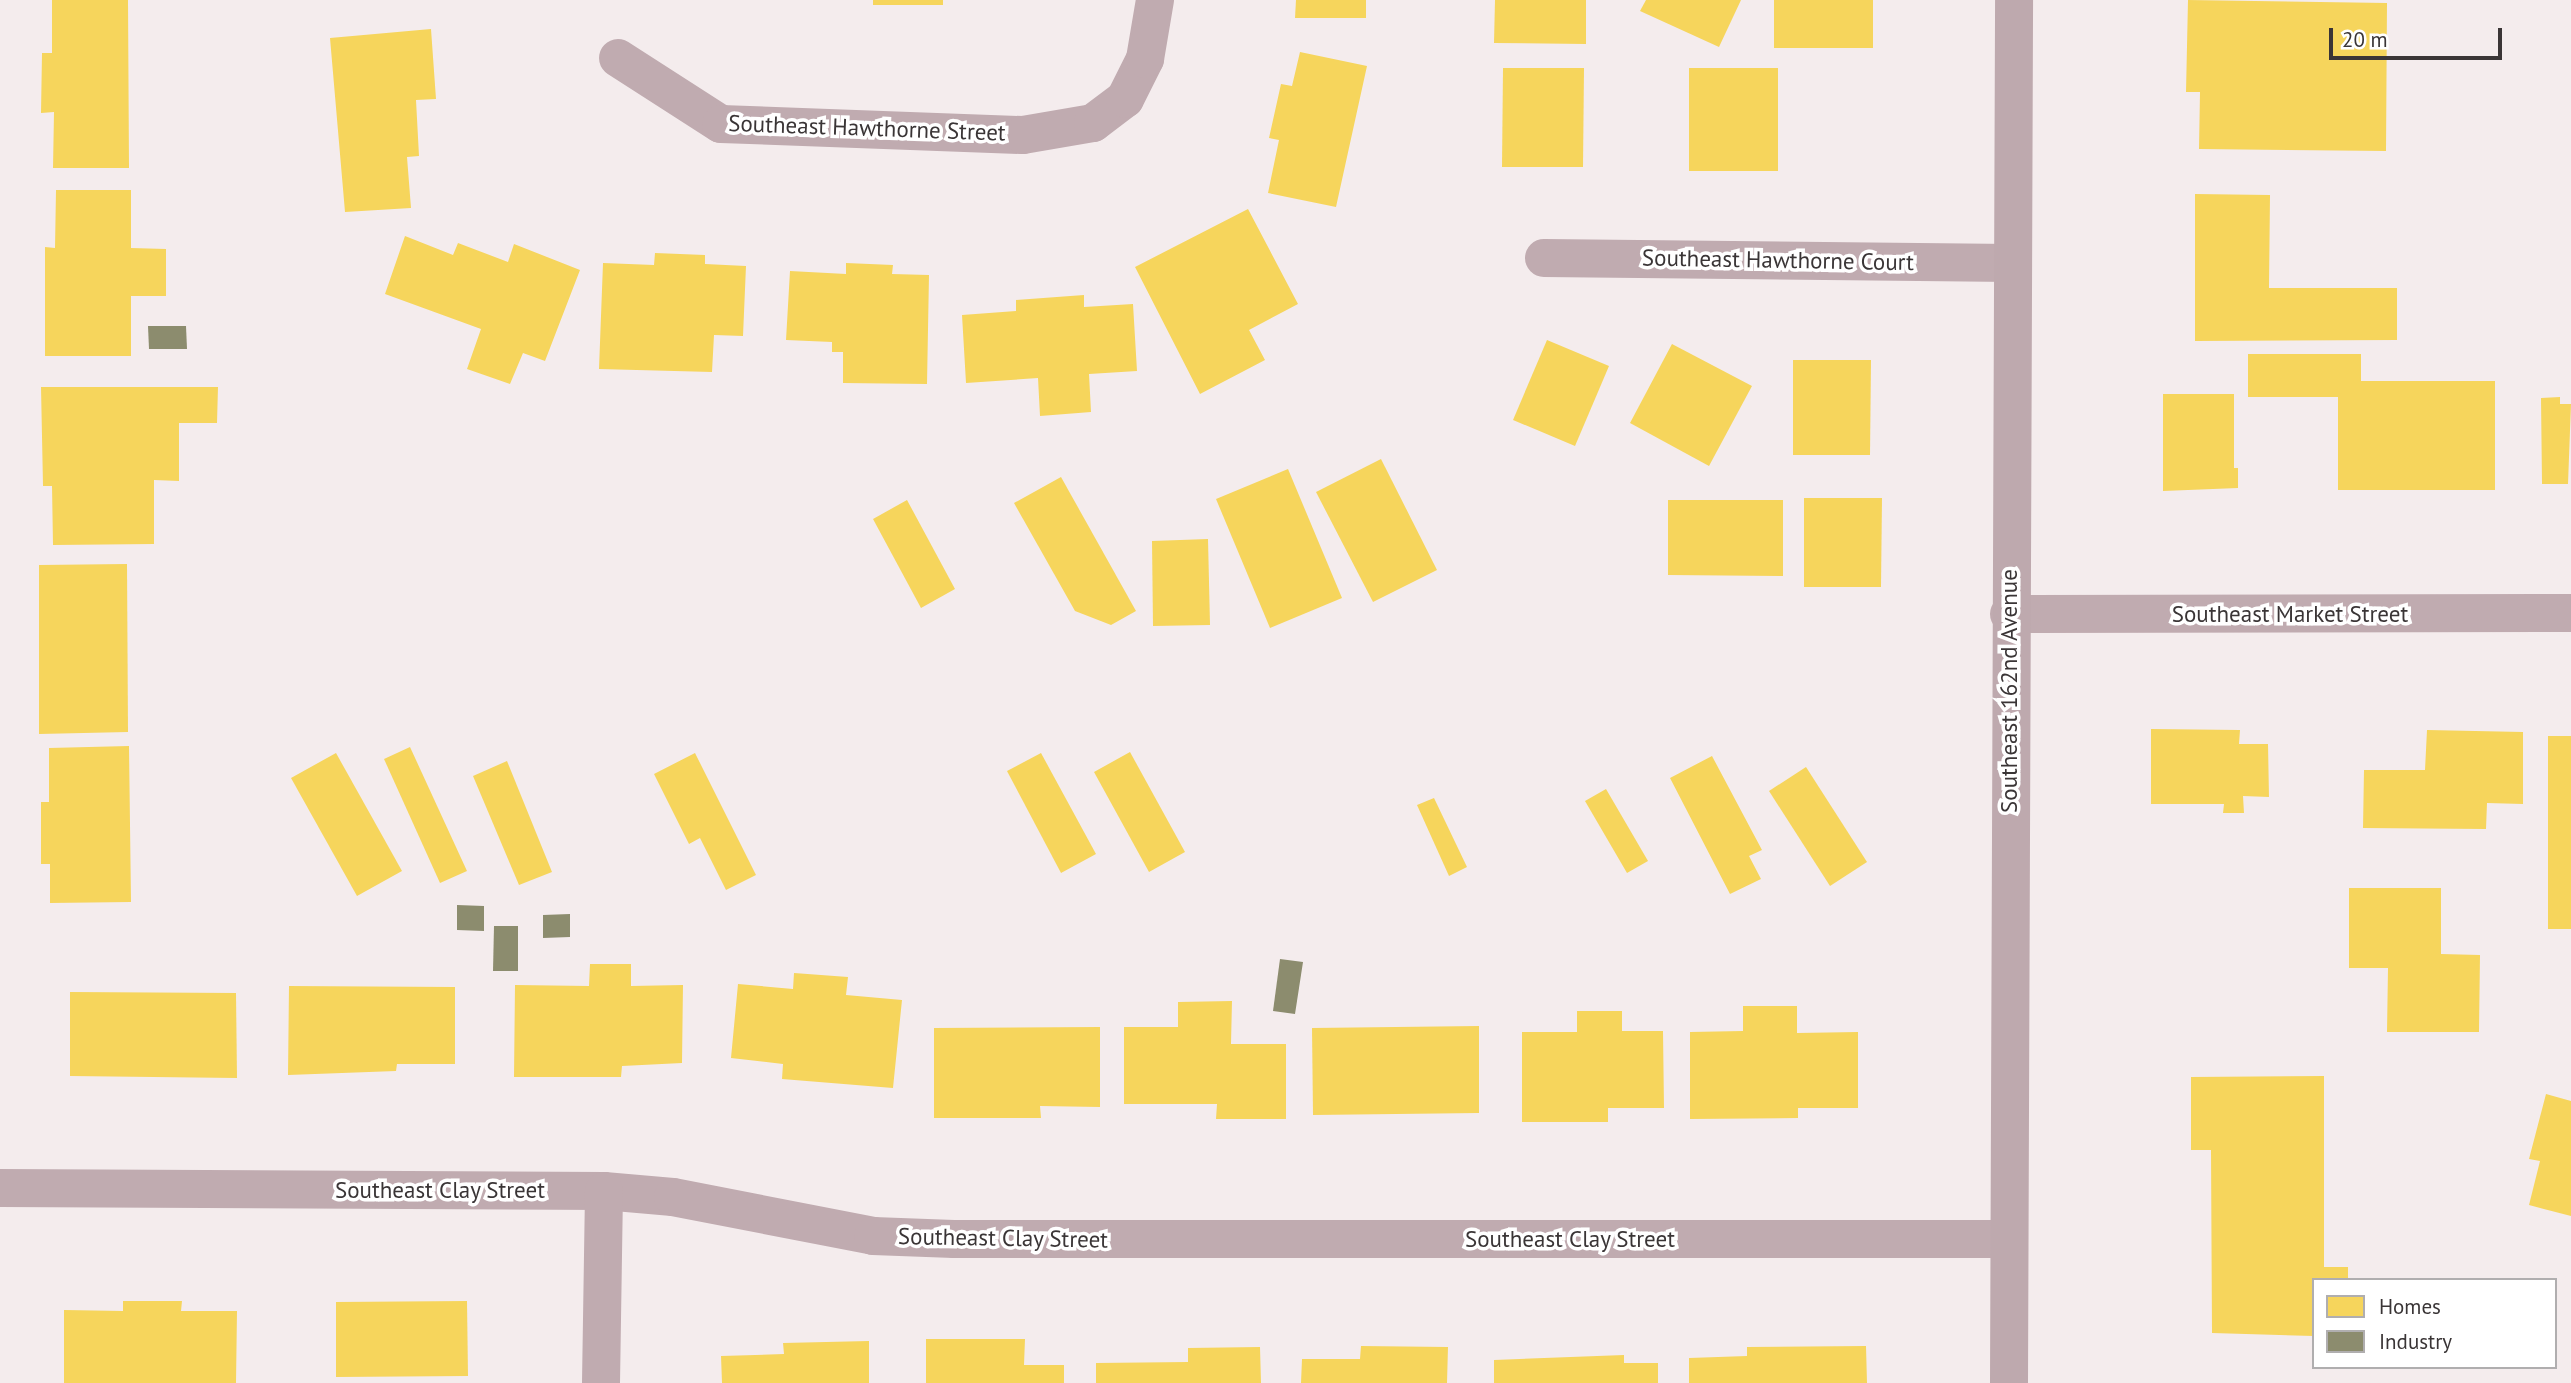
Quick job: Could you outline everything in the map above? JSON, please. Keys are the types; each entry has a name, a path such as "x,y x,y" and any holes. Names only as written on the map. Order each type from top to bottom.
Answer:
{"main road":[{"name":"Southeast 162nd Avenue","path":"2009,1383 2009,614 2014,0"}],"street":[{"name":"Southeast Hawthorne Street","path":"618,58 721,124 1023,135 1093,123 1125,99 1145,59 1155,0"},
{"name":"Southeast Hawthorne Court","path":"1544,258 2012,263"},
{"name":"Southeast Market Street","path":"2009,614 2571,613"},
{"name":"Southeast Clay Street","path":"0,1188 604,1191 673,1197 873,1236 954,1239 2009,1239"},
{"path":"601,1383 604,1191"}],"building: Homes":[{"path":"52,0 128,0 129,168 53,168 54,112 41,113 42,53 52,53"},
{"path":"873,0 943,0 943,5 873,5"},
{"path":"1296,0 1366,0 1366,18 1295,18"},
{"path":"1495,0 1586,0 1586,44 1494,43"},
{"path":"1646,0 1741,0 1719,47 1640,11"},
{"path":"1774,0 1873,0 1873,48 1774,48"},
{"path":"2188,0 2387,3 2386,151 2199,149 2200,92 2186,92"},
{"path":"431,29 436,99 416,100 419,156 407,157 411,208 345,212 330,38"},
{"path":"1300,52 1367,66 1336,207 1268,193 1279,140 1269,138 1281,84 1292,86"},
{"path":"1503,68 1584,68 1583,167 1502,167"},
{"path":"1689,68 1778,68 1778,171 1689,171"},
{"path":"56,190 131,190 131,248 166,249 166,296 131,296 131,356 45,356 45,247 55,248"},
{"path":"2195,194 2270,195 2269,288 2397,288 2397,340 2195,341"},
{"path":"1248,209 1298,304 1249,330 1265,360 1200,394 1135,267"},
{"path":"405,236 453,255 458,243 508,262 514,244 580,270 545,361 523,353 510,384 467,369 481,329 385,294"},
{"path":"655,253 705,255 705,264 746,266 743,336 714,335 712,372 599,369 603,263 654,265"},
{"path":"846,263 893,265 892,274 929,275 927,384 843,383 843,352 832,352 832,342 786,340 790,271 846,274"},
{"path":"1084,295 1084,307 1133,304 1137,371 1089,374 1091,412 1040,416 1038,378 966,383 962,315 1016,311 1016,300"},
{"path":"1547,340 1609,366 1575,446 1513,420"},
{"path":"1672,344 1752,386 1709,466 1630,423"},
{"path":"2248,354 2361,354 2361,381 2495,381 2495,490 2338,490 2338,397 2248,397"},
{"path":"1793,360 1871,360 1870,455 1793,455"},
{"path":"41,387 218,387 217,423 179,423 179,481 154,480 154,544 53,545 52,486 43,486"},
{"path":"2163,394 2234,394 2234,468 2238,468 2238,488 2163,491"},
{"path":"2560,397 2560,404 2571,404 2568,484 2542,484 2541,398"},
{"path":"1381,459 1437,570 1373,602 1316,492"},
{"path":"1288,469 1342,598 1270,628 1216,499"},
{"path":"1061,477 1136,611 1111,625 1075,611 1014,503"},
{"path":"1804,498 1882,498 1881,587 1804,587"},
{"path":"907,500 955,589 921,608 873,519"},
{"path":"1668,500 1783,500 1783,576 1668,575"},
{"path":"1208,539 1210,625 1153,626 1152,541"},
{"path":"127,564 128,732 39,734 39,565"},
{"path":"2151,729 2240,730 2239,744 2268,744 2269,797 2243,796 2244,813 2223,813 2224,804 2151,804"},
{"path":"2427,730 2523,732 2523,804 2487,803 2486,829 2363,828 2364,770 2425,770"},
{"path":"2548,736 2571,736 2571,929 2548,929"},
{"path":"129,746 131,902 50,903 50,864 41,864 41,802 49,802 49,748"},
{"path":"410,747 467,871 440,883 384,759"},
{"path":"1130,752 1185,852 1149,872 1094,772"},
{"path":"336,753 402,871 357,896 291,778"},
{"path":"695,753 756,875 726,890 700,838 689,844 654,774"},
{"path":"1041,753 1096,854 1061,873 1007,771"},
{"path":"1712,756 1762,850 1749,856 1761,879 1730,894 1670,778"},
{"path":"507,761 552,872 519,885 473,776"},
{"path":"1806,767 1867,862 1830,886 1769,791"},
{"path":"1606,789 1648,861 1627,873 1585,801"},
{"path":"1434,798 1467,867 1449,876 1417,805"},
{"path":"2349,888 2441,888 2441,954 2480,955 2479,1032 2387,1032 2388,968 2349,968"},
{"path":"590,964 631,964 631,986 683,985 682,1063 622,1066 621,1077 514,1077 515,985 589,986"},
{"path":"794,973 848,977 846,995 902,1000 893,1088 782,1079 783,1064 731,1058 738,984 793,989"},
{"path":"289,986 455,987 455,1064 397,1064 396,1071 288,1075"},
{"path":"70,992 236,993 237,1078 70,1076"},
{"path":"1232,1001 1231,1044 1286,1044 1286,1119 1216,1119 1217,1104 1124,1104 1124,1027 1178,1027 1178,1002"},
{"path":"1743,1006 1797,1006 1797,1033 1858,1032 1858,1108 1798,1108 1798,1118 1690,1119 1690,1032 1743,1031"},
{"path":"1577,1011 1622,1011 1622,1031 1663,1031 1664,1108 1608,1108 1608,1122 1522,1122 1522,1032 1577,1032"},
{"path":"1479,1026 1479,1113 1313,1115 1312,1028"},
{"path":"1100,1027 1100,1107 1040,1106 1041,1118 934,1118 934,1028"},
{"path":"2324,1076 2324,1267 2348,1267 2348,1278 2312,1278 2312,1336 2212,1333 2211,1150 2191,1150 2191,1077"},
{"path":"2546,1094 2571,1101 2571,1216 2529,1205 2540,1161 2529,1159"},
{"path":"123,1301 182,1301 181,1311 237,1311 236,1383 64,1383 64,1310 123,1311"},
{"path":"467,1301 468,1376 336,1377 336,1302"},
{"path":"926,1339 1025,1339 1024,1365 1064,1365 1064,1383 926,1383"},
{"path":"869,1341 869,1383 722,1383 721,1356 784,1354 783,1343"},
{"path":"1361,1346 1448,1347 1447,1383 1301,1383 1302,1359 1360,1359"},
{"path":"1866,1346 1867,1383 1689,1383 1689,1358 1747,1356 1747,1347"},
{"path":"1260,1347 1261,1383 1096,1383 1096,1363 1188,1362 1188,1348"},
{"path":"1624,1355 1624,1363 1658,1363 1658,1383 1494,1383 1494,1360"}],"building: Industry":[{"path":"148,326 186,326 187,349 149,349"},
{"path":"457,905 484,906 484,931 457,930"},
{"path":"570,914 570,937 543,938 543,915"},
{"path":"494,926 518,926 518,971 493,971"},
{"path":"1280,959 1303,962 1295,1014 1273,1011"}]}
